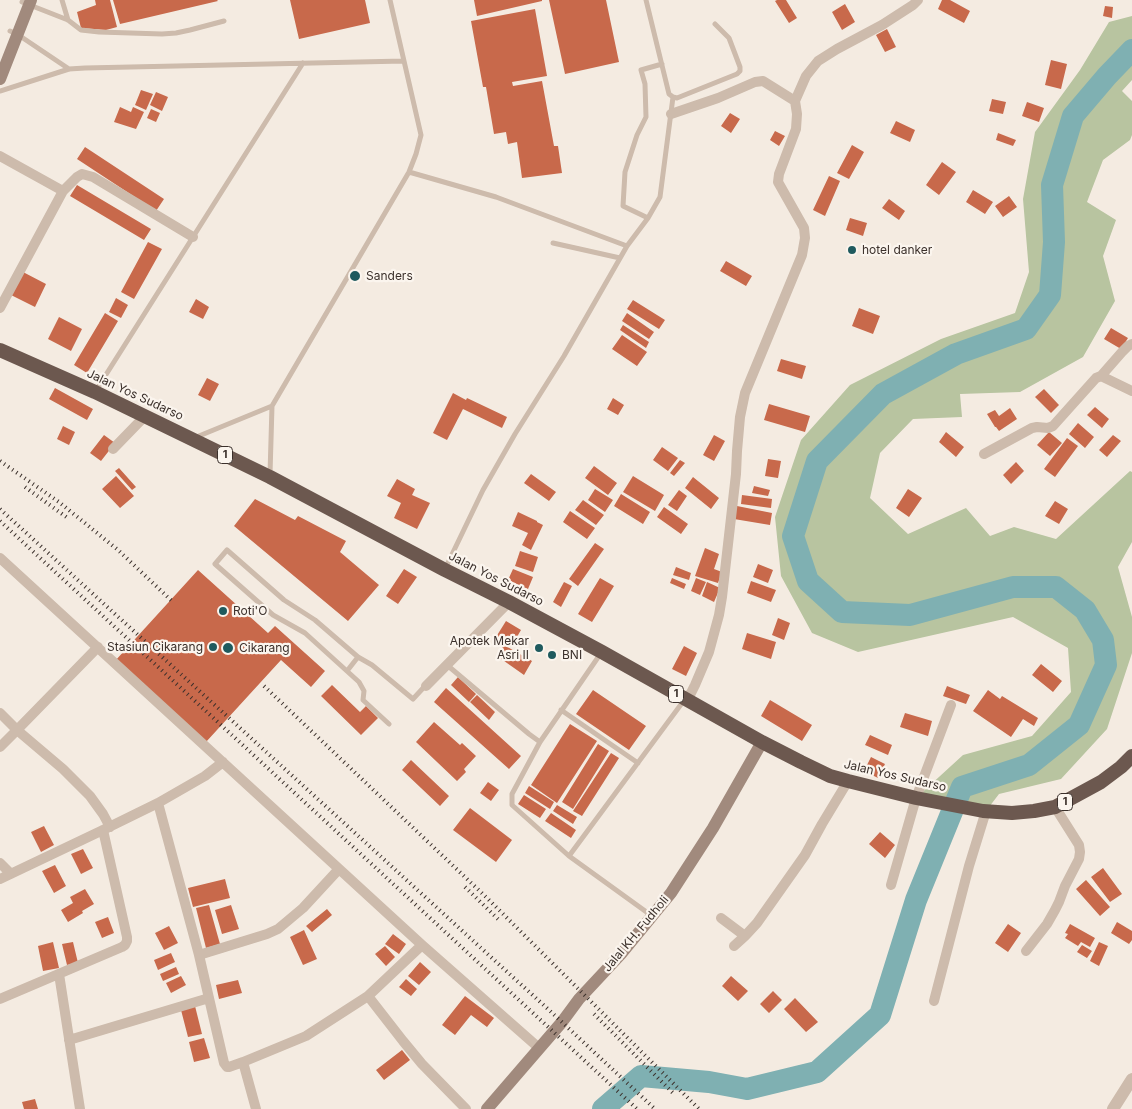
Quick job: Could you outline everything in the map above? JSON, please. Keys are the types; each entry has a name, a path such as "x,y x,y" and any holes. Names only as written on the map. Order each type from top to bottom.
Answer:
{"highway":[{"name":"Jalan Yos Sudarso","path":"0,350 95,392 270,477 444,570 509,602 808,766 830,776 848,781 918,798 984,811"},
{"name":"1","path":"984,811 1012,813 1055,807 1101,782 1132,756"}],"main road":[{"path":"0,79 14,32 26,2"},
{"path":"0,57 14,32"},
{"name":"Jalal KH. Fudholi","path":"487,1109 671,893 703,845 762,742"}],"street":[{"path":"685,698 691,693 709,652 719,615 736,474 740,417 746,392 802,255 805,238 804,228 778,182 779,174 796,129 796,101 806,76 818,61 882,25 918,0"},
{"path":"671,114 763,81 796,101"},
{"path":"0,156 63,191"},
{"path":"0,308 63,191 82,174 93,176 193,237"},
{"path":"984,454 1032,428 1048,428 1052,426 1096,378 1101,376 1132,344"},
{"path":"1101,376 1132,391"},
{"path":"113,449 145,416"},
{"path":"0,559 422,945 539,1048"},
{"path":"426,686 509,602"},
{"path":"0,747 98,647"},
{"path":"891,886 918,798 950,705"},
{"path":"0,713 90,796 103,814 127,937 127,941 122,947 0,999"},
{"path":"0,879 158,802 205,776 222,762"},
{"path":"734,946 757,923 805,855 848,781"},
{"path":"158,802 199,955 225,1065 230,1067 306,1036 368,996 422,945"},
{"path":"1026,951 1047,924 1079,859 1079,845 1055,807"},
{"path":"934,1001 984,811"},
{"path":"0,863 11,874"},
{"path":"199,955 278,929 303,908 339,869"},
{"path":"720,918 745,936"},
{"path":"59,974 80,1109"},
{"path":"368,996 422,1064 466,1109"},
{"path":"69,1040 209,998"},
{"path":"243,1062 256,1109"},
{"path":"1112,1109 1132,1079"}],"lane":[{"path":"62,0 68,20"},
{"path":"270,477 272,406 409,172 421,135 390,0"},
{"path":"646,0 669,94 673,98"},
{"path":"26,2 68,20 81,30 162,34 190,30 224,20"},
{"path":"673,98 737,74 740,71 729,38 715,24"},
{"path":"14,32 69,69"},
{"path":"0,91 69,69 404,61"},
{"path":"95,392 303,63"},
{"path":"648,218 622,206 625,172 637,135 646,117 645,84 641,70 662,64"},
{"path":"444,570 483,490 515,434 564,356 627,246 648,218 660,197 673,98"},
{"path":"409,172 496,197 627,246"},
{"path":"553,243 620,258"},
{"path":"192,438 272,406"},
{"path":"389,724 363,700 364,691 359,682 305,633 273,615 215,564 227,550 284,600 315,620 358,658 372,664 412,699 426,686"},
{"path":"602,652 540,742 512,794 512,805 569,856 652,916"},
{"path":"347,671 358,658"},
{"path":"446,665 540,742"},
{"path":"569,856 685,698"},
{"path":"562,710 638,763"}],"green space":[{"path":"1132,16 1132,80 1122,91 1132,101 1132,135 1130,140 1103,160 1087,202 1116,220 1103,256 1115,301 1083,357 1020,392 960,394 962,417 913,419 880,453 870,498 908,534 966,508 990,536 1014,527 1056,539 1130,471 1132,472 1132,542 1118,567 1132,617 1132,653 1107,729 1061,779 999,794 986,811 916,798 963,755 1032,736 1071,692 1068,648 1013,617 858,652 812,633 781,576 775,517 801,440 850,385 941,339 1015,313 1029,272 1023,199 1035,132 1080,70 1109,22"}],"building":[{"path":"95,0 110,0 117,27 106,30 81,28 77,12 96,5"},
{"path":"113,0 217,0 218,1 120,24"},
{"path":"290,0 365,0 370,23 299,39"},
{"path":"474,0 542,0 542,1 477,16"},
{"path":"549,0 606,0 619,62 565,74"},
{"path":"786,0 797,18 789,23 775,1"},
{"path":"942,0 950,0 970,11 964,23 938,9"},
{"path":"845,4 855,22 842,30 832,12"},
{"path":"1105,6 1113,7 1112,18 1103,16"},
{"path":"535,9 547,76 512,82 513,86 542,81 554,146 558,146 562,173 522,178 517,142 508,144 506,132 494,134 486,87 483,87 471,21"},
{"path":"887,29 896,47 885,52 876,35"},
{"path":"1051,60 1067,64 1061,89 1045,85"},
{"path":"141,90 153,94 146,110 135,105"},
{"path":"156,92 168,97 162,111 150,105"},
{"path":"992,99 1006,102 1003,114 989,111"},
{"path":"1027,102 1044,108 1039,122 1022,116"},
{"path":"120,107 131,112 133,107 144,112 136,129 114,122"},
{"path":"151,109 160,113 156,122 147,118"},
{"path":"730,113 740,119 731,133 721,126"},
{"path":"896,121 915,130 910,142 890,133"},
{"path":"775,131 785,136 779,146 770,140"},
{"path":"998,133 1016,140 1013,146 996,140"},
{"path":"852,145 864,152 849,179 837,173"},
{"path":"85,147 164,199 156,211 77,159"},
{"path":"942,162 956,172 939,195 926,185"},
{"path":"829,176 840,181 825,216 813,210"},
{"path":"77,185 151,229 144,240 70,196"},
{"path":"973,190 993,202 985,214 966,202"},
{"path":"1009,196 1017,207 1003,217 995,206"},
{"path":"889,199 905,211 899,220 882,208"},
{"path":"850,218 867,223 863,236 846,230"},
{"path":"148,242 162,249 134,299 121,292"},
{"path":"726,261 752,276 746,286 720,271"},
{"path":"23,272 46,284 35,307 11,295"},
{"path":"116,298 128,305 121,318 109,312"},
{"path":"196,299 209,307 203,319 189,312"},
{"path":"633,300 665,320 659,329 627,309"},
{"path":"859,308 880,316 873,334 852,326"},
{"path":"105,313 118,321 87,373 74,365"},
{"path":"627,313 654,332 649,339 622,321"},
{"path":"59,317 82,329 71,351 48,339"},
{"path":"623,325 649,342 646,348 620,330"},
{"path":"1111,328 1128,338 1121,349 1104,339"},
{"path":"622,335 647,352 637,366 612,349"},
{"path":"781,359 806,366 802,379 777,371"},
{"path":"207,378 219,384 210,401 198,395"},
{"path":"55,388 93,409 87,420 49,399"},
{"path":"1044,389 1059,405 1051,413 1035,397"},
{"path":"453,393 507,417 502,428 463,409 447,440 433,433"},
{"path":"613,398 624,405 618,415 607,409"},
{"path":"769,404 810,416 805,432 764,420"},
{"path":"1095,407 1109,419 1102,428 1087,415"},
{"path":"1010,408 1017,419 999,431 987,414 995,410 999,416"},
{"path":"1078,423 1094,437 1085,448 1069,434"},
{"path":"63,426 75,432 69,445 57,439"},
{"path":"946,432 964,447 956,457 939,442"},
{"path":"1049,432 1062,443 1050,456 1037,445"},
{"path":"104,435 115,443 101,461 90,453"},
{"path":"714,435 725,441 714,461 703,455"},
{"path":"1113,435 1121,441 1107,457 1099,450"},
{"path":"1067,438 1078,446 1055,477 1044,469"},
{"path":"662,447 678,458 668,471 653,460"},
{"path":"768,459 781,461 778,478 765,476"},
{"path":"680,460 685,463 674,476 670,473"},
{"path":"1016,462 1024,471 1011,484 1003,475"},
{"path":"594,466 617,483 608,495 585,478"},
{"path":"119,468 136,487 132,490 115,471"},
{"path":"531,474 556,492 549,501 524,483"},
{"path":"116,476 134,496 120,508 102,489"},
{"path":"633,476 664,495 655,511 623,492"},
{"path":"693,477 719,498 711,509 685,488"},
{"path":"397,479 415,489 412,495 430,503 417,529 394,518 401,503 387,496"},
{"path":"754,486 770,490 768,496 752,493"},
{"path":"595,489 613,500 605,512 588,500"},
{"path":"908,489 922,498 909,517 896,508"},
{"path":"679,490 687,496 677,511 668,505"},
{"path":"621,494 650,512 643,524 614,506"},
{"path":"742,495 772,499 771,508 741,504"},
{"path":"255,499 295,520 298,516 346,541 340,552 379,585 348,621 234,526"},
{"path":"583,500 604,515 596,525 575,510"},
{"path":"1055,501 1068,509 1059,524 1045,516"},
{"path":"737,506 772,513 770,525 734,519"},
{"path":"664,507 688,524 681,534 657,517"},
{"path":"570,511 595,528 587,539 563,522"},
{"path":"518,512 543,525 531,550 522,545 528,533 512,526"},
{"path":"595,543 604,549 578,586 569,579"},
{"path":"705,548 719,554 714,569 722,572 718,583 695,576"},
{"path":"520,551 538,557 533,572 515,566"},
{"path":"758,564 773,570 768,583 753,577"},
{"path":"676,567 691,573 689,580 673,575"},
{"path":"404,569 417,577 398,604 386,596"},
{"path":"513,569 533,577 528,589 508,580"},
{"name":"Stasiun Cikarang","path":"198,570 268,633 275,626 325,671 311,687 281,660 206,742 115,661"},
{"path":"600,578 614,586 592,622 578,614"},
{"path":"672,578 686,584 684,589 670,583"},
{"path":"696,578 706,582 700,595 691,591"},
{"path":"751,581 776,590 771,602 747,593"},
{"path":"564,582 572,586 561,607 553,602"},
{"path":"707,582 720,588 714,602 702,596"},
{"path":"778,618 790,623 784,640 772,635"},
{"path":"506,621 521,630 511,647 496,637"},
{"path":"747,633 776,642 771,659 742,649"},
{"path":"504,645 532,661 524,675 497,656"},
{"path":"684,646 697,653 686,676 672,669"},
{"path":"1041,664 1062,681 1053,692 1032,675"},
{"path":"458,677 476,694 469,702 451,685"},
{"path":"332,685 360,712 366,706 378,718 361,735 321,696"},
{"path":"947,686 970,695 966,704 943,696"},
{"path":"446,688 521,756 509,769 434,702"},
{"path":"593,690 646,726 629,750 576,714"},
{"path":"988,690 1000,699 1002,696 1038,718 1034,726 1023,719 1011,737 973,711"},
{"path":"477,695 495,712 489,720 470,702"},
{"path":"770,700 812,725 802,741 761,716"},
{"path":"905,713 932,721 928,736 900,727"},
{"path":"434,722 460,745 462,743 476,756 464,769 466,772 457,781 416,742"},
{"path":"570,724 597,741 557,803 531,785"},
{"path":"870,735 892,745 888,755 865,745"},
{"path":"598,744 609,751 573,809 562,802"},
{"path":"611,753 619,758 582,816 573,811"},
{"path":"871,757 885,764 878,778 864,771"},
{"path":"411,760 449,796 440,806 402,770"},
{"path":"488,782 499,790 491,801 480,793"},
{"path":"529,786 554,802 550,809 525,793"},
{"path":"524,795 546,809 540,818 518,804"},
{"path":"557,805 577,817 573,824 553,811"},
{"path":"470,808 512,840 496,862 453,830"},
{"path":"551,813 576,830 571,838 545,821"},
{"path":"44,826 54,845 41,852 31,832"},
{"path":"880,832 895,845 885,858 869,844"},
{"path":"83,849 93,868 81,874 71,854"},
{"path":"55,865 66,886 54,893 42,871"},
{"path":"1103,868 1122,894 1110,902 1091,877"},
{"path":"225,879 230,898 193,907 188,888"},
{"path":"1086,880 1110,907 1100,916 1076,889"},
{"path":"85,889 94,904 68,922 61,910 73,903 70,897"},
{"path":"209,905 220,944 206,948 196,908"},
{"path":"231,905 239,929 222,934 215,910"},
{"path":"327,909 332,915 312,932 306,926"},
{"path":"108,917 114,933 102,938 95,922"},
{"path":"1117,922 1132,931 1132,940 1129,944 1111,933"},
{"path":"1008,924 1021,933 1008,952 995,943"},
{"path":"1070,924 1095,938 1090,947 1081,942 1078,946 1065,938 1068,934 1065,933"},
{"path":"169,926 178,943 164,950 155,933"},
{"path":"304,930 317,959 303,965 290,937"},
{"path":"393,934 406,944 399,954 385,944"},
{"path":"53,942 59,968 43,971 38,946"},
{"path":"73,942 78,963 67,965 62,944"},
{"path":"1099,942 1108,946 1099,966 1090,961"},
{"path":"1082,945 1092,951 1087,958 1077,952"},
{"path":"385,946 395,957 386,966 375,954"},
{"path":"171,953 175,962 158,970 154,960"},
{"path":"420,962 431,972 419,985 408,976"},
{"path":"176,967 179,974 163,981 160,974"},
{"path":"181,976 186,985 171,993 166,983"},
{"path":"731,976 748,991 738,1001 722,986"},
{"path":"406,979 417,989 411,996 399,987"},
{"path":"238,980 242,993 219,999 216,985"},
{"path":"773,991 782,1000 769,1013 760,1004"},
{"path":"465,996 494,1018 487,1027 471,1015 455,1035 442,1025"},
{"path":"795,998 818,1022 806,1032 784,1009"},
{"path":"195,1006 202,1034 188,1037 181,1010"},
{"path":"204,1038 210,1058 194,1062 189,1042"},
{"path":"402,1050 410,1060 384,1080 376,1070"},
{"path":"35,1099 38,1109 24,1109 22,1102"}],"waterway":[{"path":"603,1109 641,1076 709,1082 747,1089 817,1072 880,1015 916,900 962,787 1029,765 1079,725 1106,665 1103,640 1085,610 1056,587 1013,587 910,615 842,612 808,581 793,536 817,461 883,394 956,354 1026,329 1050,295 1054,242 1052,185 1073,116 1132,50"}],"railway":[{"path":"0,461 59,502 118,550 174,603"},
{"path":"25,487 69,519"},
{"path":"0,509 655,1109"},
{"path":"0,521 637,1109"},
{"path":"264,686 486,897 699,1109"},
{"path":"465,887 498,919"},
{"path":"594,1014 673,1093"}],"place":[{"name":"hotel danker","path":"852,250"},
{"name":"Sanders","path":"355,276"},
{"name":"Roti'O","path":"223,611"},
{"name":"Stasiun Cikarang","path":"213,647"},
{"name":"Cikarang","path":"228,648"},
{"name":"Apotek Mekar Asri II","path":"539,648"},
{"name":"BNI","path":"552,655"}]}
